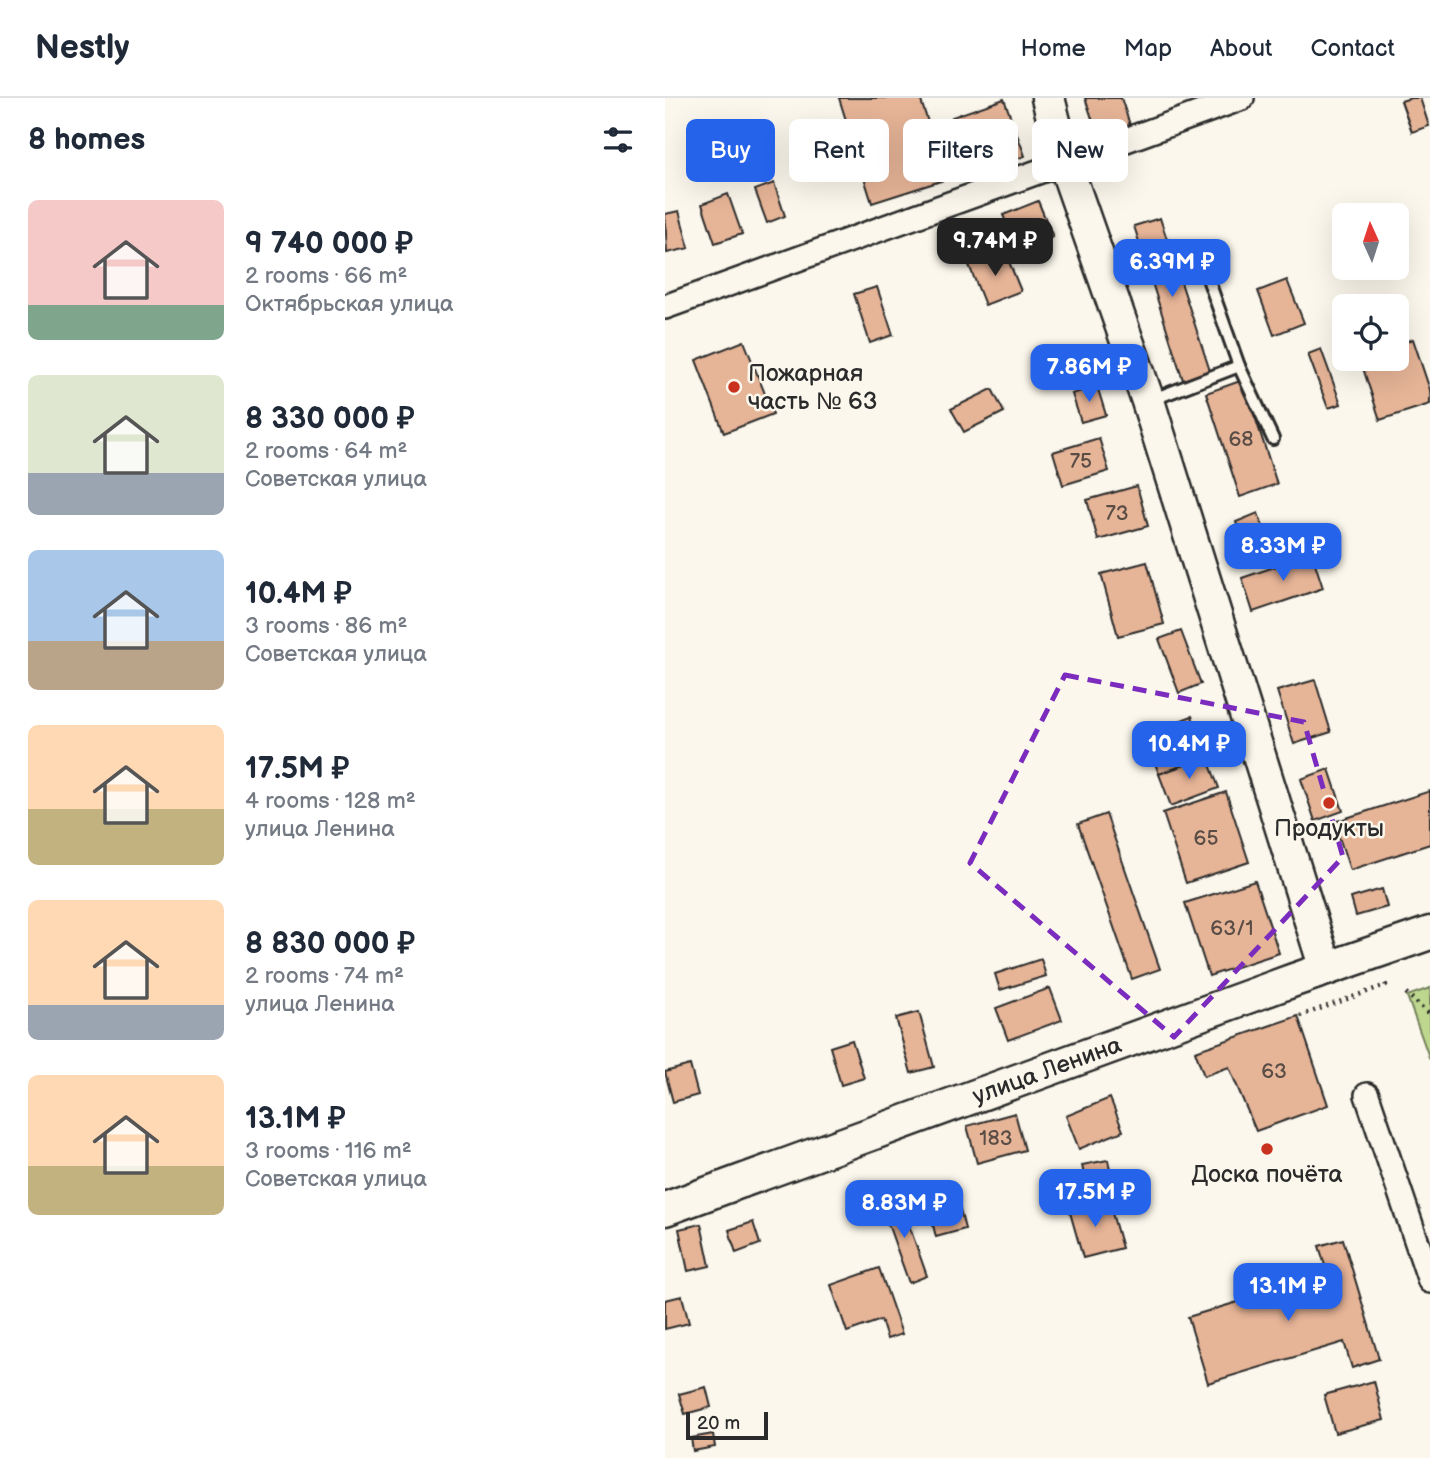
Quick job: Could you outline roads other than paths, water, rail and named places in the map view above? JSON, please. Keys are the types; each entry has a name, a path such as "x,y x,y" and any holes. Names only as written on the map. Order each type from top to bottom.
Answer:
{"street":[{"path":"1048,98 1053,119"},
{"path":"1128,138 1242,98"},
{"path":"665,307 1032,173"},
{"path":"1071,182 1148,401 1327,969"},
{"name":"улица Ленина","path":"665,1209 1430,933"},
{"path":"1367,1095 1430,1281"}],"lane":[{"path":"1206,273 1240,366 1273,439"},
{"path":"1148,401 1240,366"}],"place":[{"name":"Пожарная часть № 63","path":"734,387"},
{"name":"Продукты","path":"1329,803"},
{"name":"Доска почёта","path":"1267,1149"}]}
